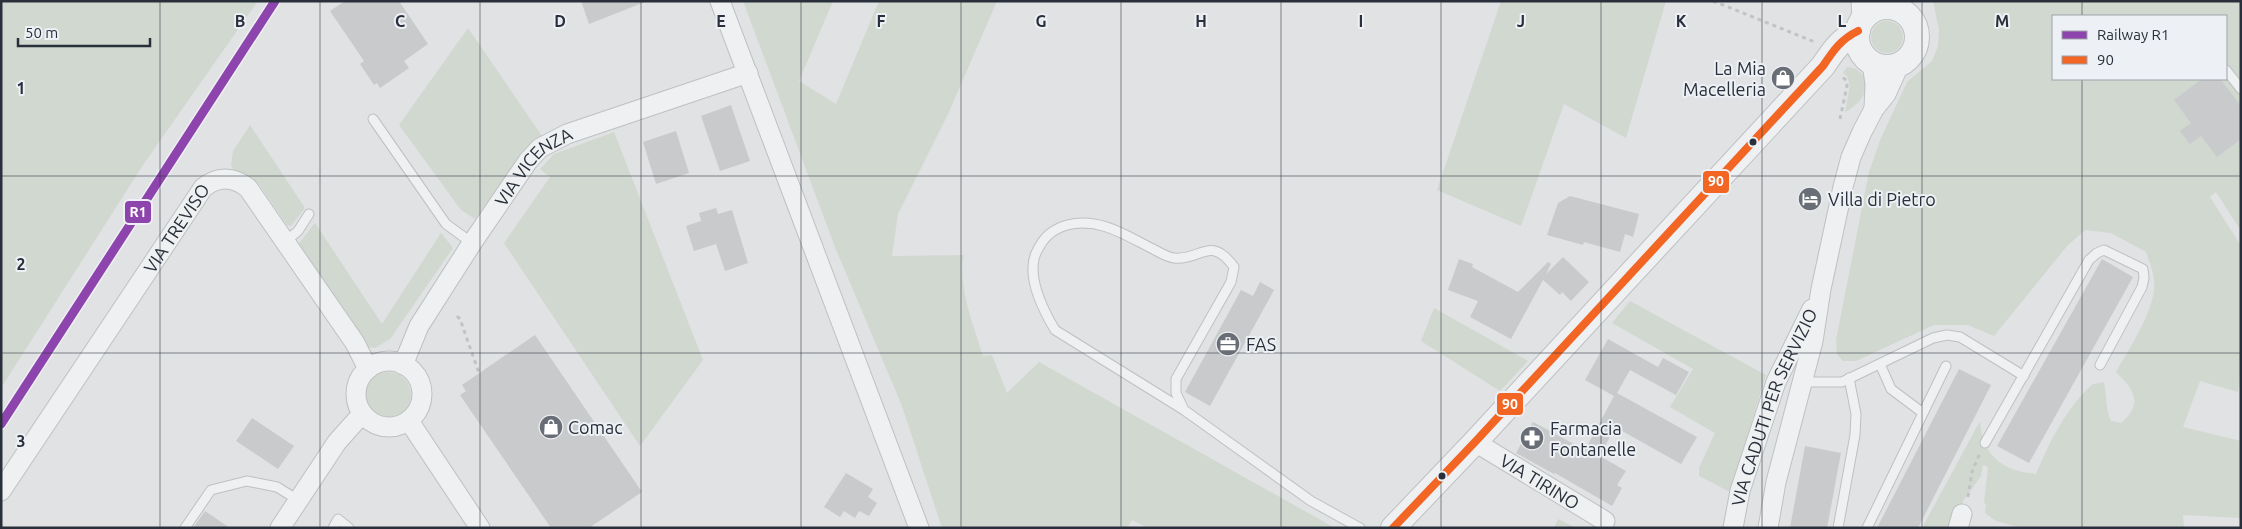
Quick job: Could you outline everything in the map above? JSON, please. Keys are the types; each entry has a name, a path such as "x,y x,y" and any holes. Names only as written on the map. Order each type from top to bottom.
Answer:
{"street":[{"path":"720,1 919,528"},
{"path":"1392,528 1831,63 1860,18 1874,10 1891,4 1904,13 1912,10 1916,39 1911,54 1900,63 1891,66 1869,60 1840,59 1831,63"},
{"path":"1860,18 1857,40 1869,60"},
{"name":"VIA CADUTI PER SERVIZIO","path":"1869,60 1875,84 1874,109"},
{"name":"VIA CADUTI PER SERVIZIO","path":"1768,528 1776,482 1813,341 1821,289 1851,157 1874,109 1886,94 1900,63"},
{"name":"VIA VICENZA","path":"403,365 419,326 472,243 528,161 540,148 552,140 748,73"},
{"name":"VIA TREVISO","path":"1,491 203,188 216,180 224,178 241,182 248,188 354,343 368,369"},
{"name":"VIA CADUTI PER SERVIZIO","path":"1732,528 1740,491 1776,382 1821,289"},
{"path":"385,362 403,365 417,378 421,387 420,406 409,421 399,426 379,426 362,414 356,395 357,385 368,369 385,362"},
{"path":"280,528 337,442 362,414"},
{"path":"409,421 480,528"},
{"name":"VIA TIRINO","path":"1475,442 1604,522"}],"lane":[{"path":"2227,71 2241,89"},
{"path":"373,119 446,224 472,243"},
{"path":"285,242 298,230 309,214"},
{"path":"1184,410 1176,393 1176,379 1231,282 1234,267 1225,255 1216,251 1206,251 1183,258 1171,257 1106,226 1088,222 1059,228 1045,236 1034,256 1034,275 1038,295 1055,330 1184,410 1311,501 1360,528"},
{"path":"1985,443 2089,260 2104,250 2143,269 2144,278 2142,287 2100,365"},
{"path":"1802,382 1842,382 1933,338 1947,335 1960,337 2024,376"},
{"path":"1880,364 1891,389 1923,413"},
{"path":"1866,528 1946,366"},
{"path":"1838,528 1855,435 1856,414 1850,378"},
{"path":"185,528 211,490 247,481 276,487 298,500"},
{"path":"333,528 338,519 349,528"}],"path":[{"path":"1713,1 1831,63 1847,80 1840,119"},
{"path":"457,316 460,319 479,373"},
{"path":"1960,521 1967,500 1972,472 1985,443"}],"shaded area":[{"path":"1,1 258,1 143,165 1,388"},
{"path":"743,1 833,1 799,81 836,104 879,1 997,1 949,112 898,214 892,256 964,255 963,279 971,319 983,356 992,355 1007,393 1039,362 1335,528 1148,528 1132,520 1127,528 942,528 902,406 835,247"},
{"path":"1501,1 1666,1 1626,138 1564,104 1521,226 1437,190"},
{"path":"1933,1 2241,1 2241,231 2216,192 2210,197 2241,246 2241,364 2238,392 2200,381 2183,427 2241,441 2241,518 2183,515 2184,528 2022,528 1996,521 1985,513 1986,504 1984,503 1988,467 1983,465 1981,476 1963,501 1955,528 1922,528 1980,421 1985,444 1996,460 2014,469 2036,474 2067,414 2093,384 2104,382 2111,421 2121,423 2128,416 2134,403 2134,397 2128,385 2116,372 2135,340 2152,302 2154,290 2152,269 2146,252 2111,233 2085,230 2067,246 1994,336 1968,325 1934,325 1856,361 1843,361 1837,354 1836,340 1869,172 1881,138 1907,82 1932,61 1938,46 1939,30"},
{"path":"1887,21 1893,22 1898,26 1902,31 1902,43 1898,48 1893,52 1887,53 1881,52 1876,48 1872,43 1871,37 1872,31 1876,26 1881,22"},
{"path":"468,28 542,136 521,156 475,219 461,210 399,125"},
{"path":"1847,67 1861,73 1866,86 1861,99 1845,113 1850,85 1847,76 1843,73"},
{"path":"250,125 305,208 291,226 287,225 258,183 253,185 244,174 234,171 231,165 233,151"},
{"path":"614,132 703,360 640,446 504,243 550,177 540,169 554,154"},
{"path":"315,223 382,324 441,233 453,248 390,339 375,348 368,347 297,246"},
{"path":"1630,301 1766,375 1730,492 1699,476 1699,468 1715,433 1670,407 1693,369 1612,323"},
{"path":"1434,308 1528,361 1500,391 1421,341"},
{"path":"393,372 405,378 410,386 410,404 405,412 397,417 383,418 371,412 366,404 365,390 371,378 379,373"},
{"path":"1558,519 1576,528 1554,528"}],"building":[{"path":"345,1 399,1 428,44 404,61 409,68 380,88 377,83 374,85 360,64 364,61 330,11"},
{"path":"581,1 645,1 645,2 589,24"},
{"path":"2201,80 2221,80 2241,106 2241,139 2217,157 2201,136 2190,144 2180,131 2191,123 2174,100"},
{"path":"731,105 750,161 720,171 701,116"},
{"path":"676,131 689,173 656,184 643,142"},
{"path":"1570,196 1639,214 1633,237 1625,234 1620,252 1584,242 1583,245 1547,235 1558,203"},
{"path":"716,208 718,214 732,210 748,263 725,271 716,244 694,251 686,226 701,221 699,213"},
{"path":"1563,257 1589,282 1571,301 1562,292 1560,295 1543,280 1511,339 1470,317 1478,301 1448,290 1459,259 1473,264 1472,267 1518,292 1548,262 1551,264 1546,274"},
{"path":"2102,259 2133,277 2029,463 1997,446"},
{"name":"FAS","path":"1260,282 1274,290 1210,406 1185,392 1241,290 1253,296"},
{"path":"535,335 642,492 589,528 551,528 460,395 466,391 462,385"},
{"path":"1608,339 1658,367 1663,358 1689,372 1676,395 1630,370 1617,393 1697,437 1681,464 1615,427 1600,456 1626,471 1617,485 1622,488 1612,506 1516,453 1533,422 1585,450 1614,396 1585,380"},
{"path":"1959,369 1991,385 1918,528 1877,528"},
{"path":"252,418 294,446 278,469 236,441"},
{"path":"1805,446 1841,453 1827,528 1790,528"},
{"path":"846,473 873,489 868,497 877,503 869,516 859,511 855,518 844,511 840,517 824,507"},
{"path":"205,511 230,528 193,528"}],"rail line":[{"name":"R1","path":"1,424 275,1"}],"transit line":[{"name":"90","path":"1393,528 1823,66 1838,46 1858,31"}],"place":[{"name":"La Mia Macelleria","path":"1783,78"},
{"name":"Villa di Pietro","path":"1810,199"},
{"name":"FAS","path":"1228,344"},
{"name":"Comac","path":"551,427"},
{"name":"Farmacia Fontanelle","path":"1532,438"}]}
